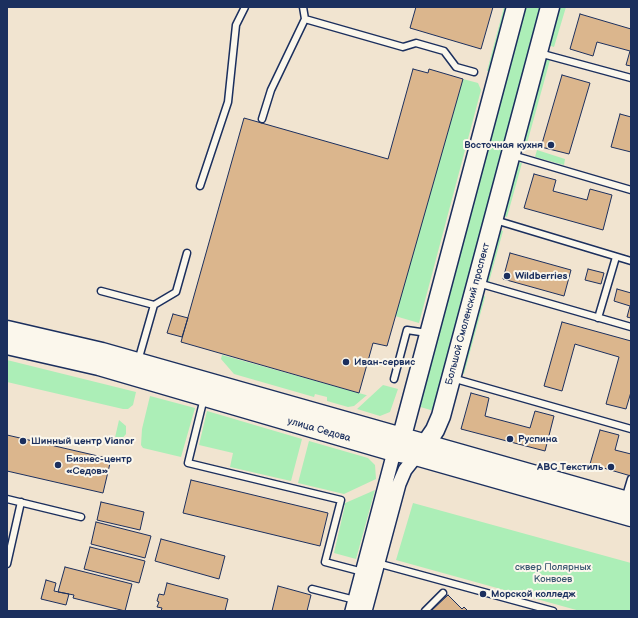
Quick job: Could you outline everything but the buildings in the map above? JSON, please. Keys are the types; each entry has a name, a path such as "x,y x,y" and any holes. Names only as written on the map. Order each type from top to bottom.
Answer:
{"main road":[{"name":"Большой Смоленский проспект","path":"394,452 402,436 516,7"},
{"name":"Большой Смоленский проспект","path":"421,450 441,416 550,7"},
{"name":"улица Седова","path":"7,330 141,370 402,436 421,450 631,517"},
{"name":"улица Седова","path":"7,345 141,370 204,396 394,452 421,450 628,501"}],"street":[{"name":"Большой Смоленский проспект","path":"370,567 405,470 421,450"},
{"name":"Большой Смоленский проспект","path":"360,606 370,567 394,452"}],"lane":[{"path":"200,186 228,102 236,24 245,7"},
{"path":"262,119 271,90 305,19 303,7"},
{"path":"305,19 403,46 416,43 444,51 456,67 474,72"},
{"path":"538,53 631,78"},
{"path":"510,155 631,190"},
{"path":"493,219 631,261"},
{"path":"101,291 154,305 176,292 187,253"},
{"path":"598,318 616,257"},
{"path":"476,283 631,327"},
{"path":"141,370 154,305"},
{"path":"394,379 406,330 429,334"},
{"path":"451,378 631,429"},
{"path":"204,396 188,463 341,500 325,562 370,567 553,611"},
{"path":"628,501 631,479"},
{"path":"7,499 81,517"},
{"path":"7,564 21,502"},
{"path":"312,589 360,606"},
{"path":"425,611 443,593"}],"green space":[{"path":"504,7 509,7 491,72 487,71"},
{"path":"524,7 542,7 434,411 417,406"},
{"path":"558,7 566,7 554,47 548,45"},
{"path":"544,58 550,60 526,147 518,152"},
{"path":"463,79 478,83 481,90 419,323 395,316"},
{"path":"537,150 565,159 564,165 535,157"},
{"path":"516,162 522,163 507,217 502,216"},
{"path":"498,229 503,231 489,282 484,281"},
{"path":"483,293 485,297 464,374 459,372"},
{"path":"222,355 367,395 354,406 348,407 327,401 327,397 315,394 314,397 234,374 221,359"},
{"path":"7,360 136,392 133,405 128,409 123,409 7,382"},
{"path":"383,385 398,389 390,412 380,416 357,409"},
{"path":"150,396 195,408 181,457 143,448 141,445 142,429"},
{"path":"207,411 302,439 291,481 230,467 233,453 199,445"},
{"path":"119,420 126,426 126,434 120,441 114,442"},
{"path":"309,441 368,458 375,465 376,479 344,494 298,483"},
{"path":"375,490 356,559 334,553 345,505 343,504"},
{"name":"сквер Полярных Конвоев","path":"413,503 631,563 631,611 580,611 396,560"}],"place":[{"name":"Восточная кухня","path":"551,145"},
{"name":"Wildberries","path":"507,276"},
{"name":"Иван-сервис","path":"346,362"},
{"name":"Руспина","path":"510,439"},
{"name":"Шинный центр Vianor","path":"23,441"},
{"name":"Бизнес-центр «Седов»","path":"58,465"},
{"name":"ABC Текстиль","path":"611,467"},
{"name":"Морской колледж","path":"483,594"}]}
